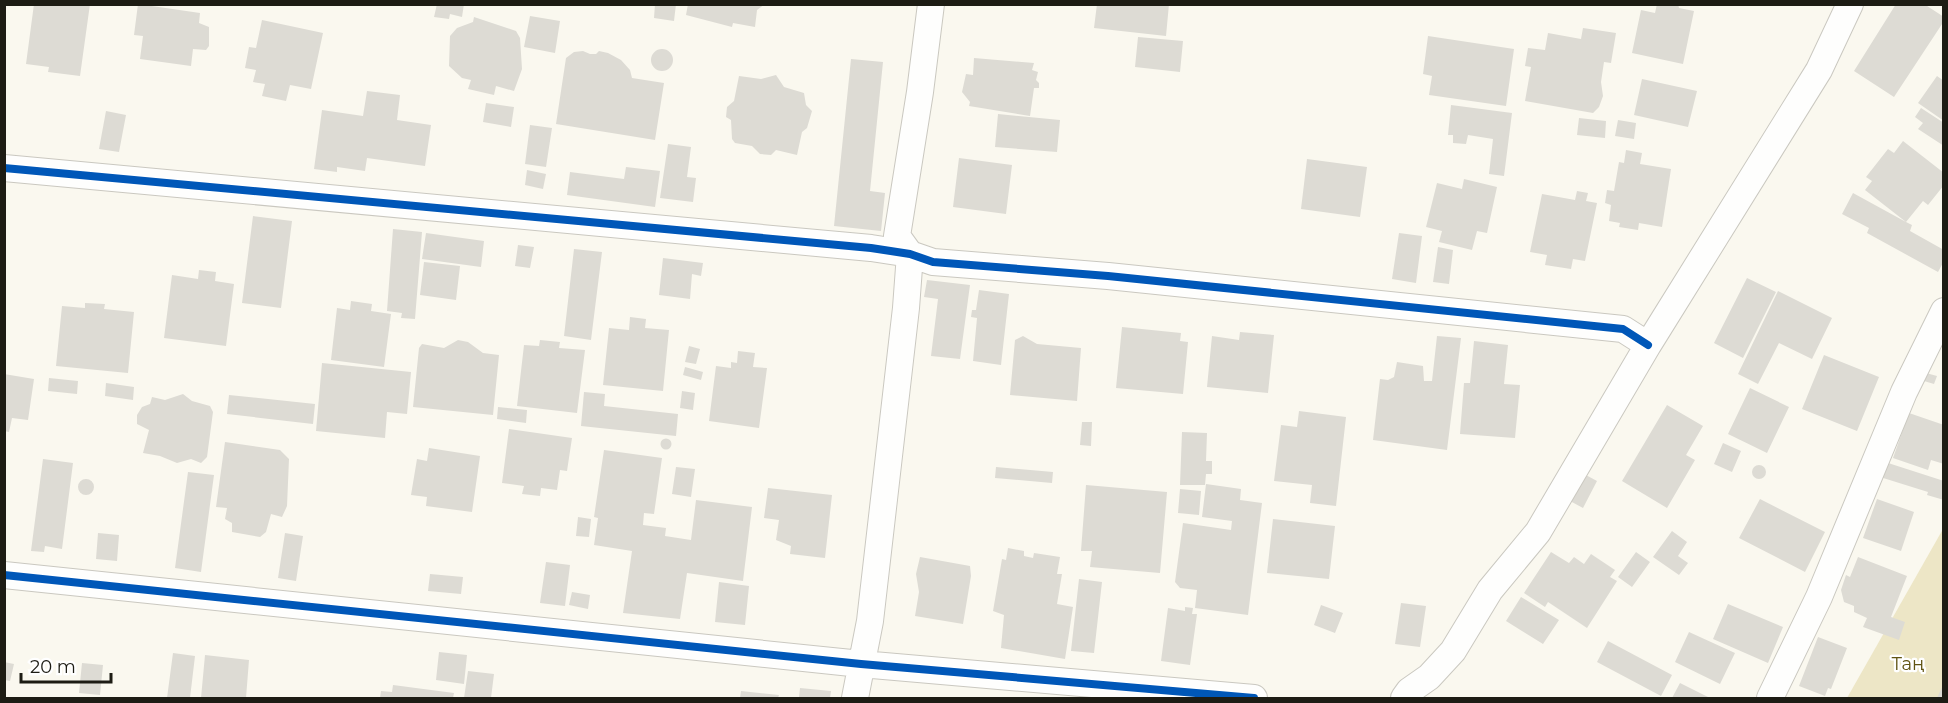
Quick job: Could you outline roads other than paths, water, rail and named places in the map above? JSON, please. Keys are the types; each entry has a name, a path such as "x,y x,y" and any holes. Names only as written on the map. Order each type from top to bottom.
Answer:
{"street":[{"path":"855,699 870,621 906,308 910,254 897,236 920,92 931,4"},
{"path":"1404,699 1408,691 1429,677 1454,651 1490,590 1538,532 1648,345 1819,70 1850,4"},
{"path":"4,168 859,246 910,254 933,262 1108,276 1623,329 1648,345"},
{"path":"1770,699 1785,662 1819,597 1904,392 1944,310"},
{"path":"4,575 861,664 1254,699"}],"park label":[{"name":"Таң","path":"1908,664"}]}
